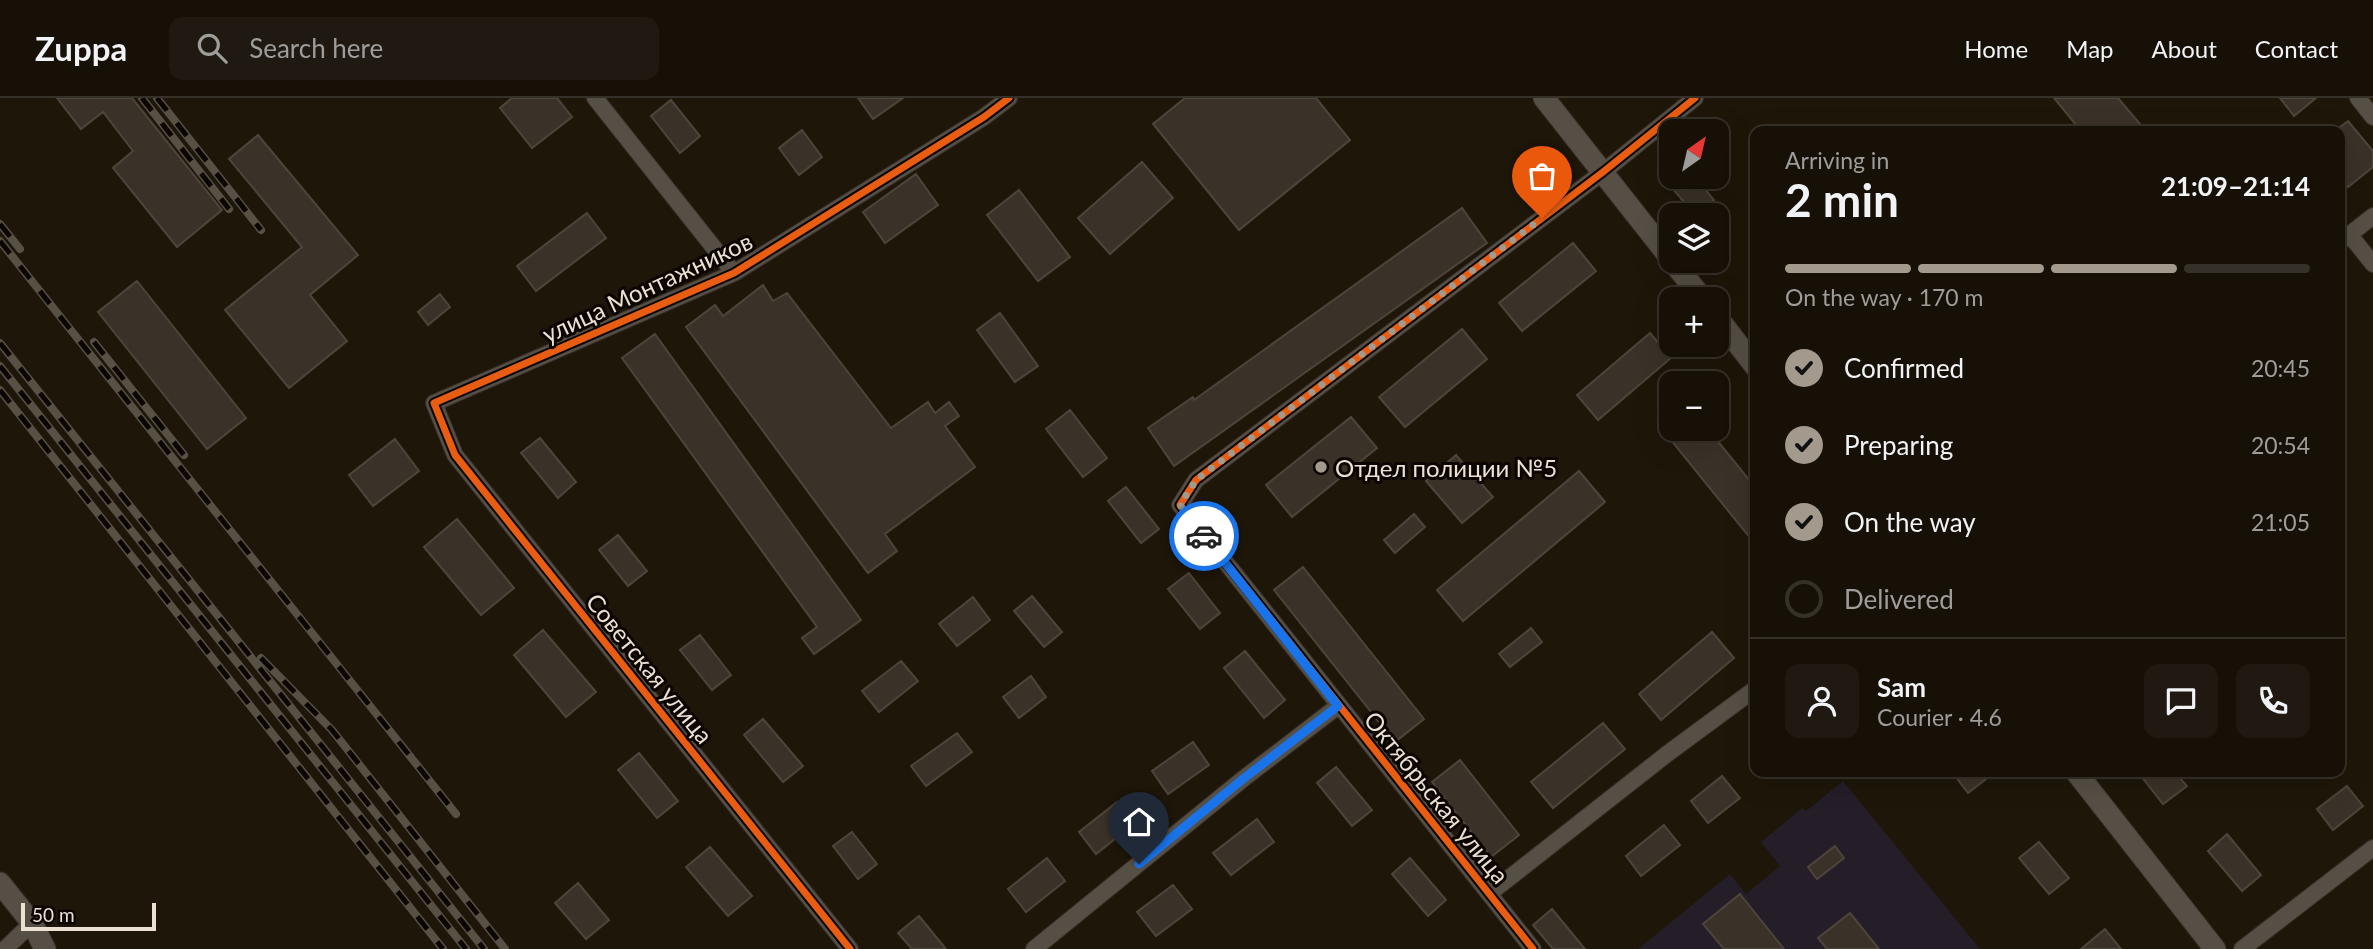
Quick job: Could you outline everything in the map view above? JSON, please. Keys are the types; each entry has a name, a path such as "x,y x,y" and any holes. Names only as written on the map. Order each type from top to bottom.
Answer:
{"street":[{"path":"595,98 734,274"},
{"name":"улица Монтажников","path":"433,403 734,274 984,117 1009,98"},
{"path":"1544,98 1659,244"},
{"path":"1602,172 1695,98"},
{"path":"2358,98 2373,117"},
{"name":"Октябрьская улица","path":"1533,949 1180,505 1196,480 1602,172"},
{"path":"2345,237 2373,216"},
{"path":"2345,239 2373,264"},
{"path":"1682,273 1693,287"},
{"path":"1729,332 1750,360"},
{"name":"Советская улица","path":"433,403 455,455 850,949"},
{"name":"Октябрьская улица","path":"1490,893 1750,693"},
{"path":"1034,949 1243,779 1338,706"},
{"path":"2080,777 2216,949"},
{"path":"2242,949 2373,848"},
{"path":"0,883 32,923 45,949"},
{"path":"5,949 32,923"}],"shaded area":[{"path":"1843,781 1980,949 1638,949 1730,874 1746,894 1780,866 1761,842 1802,808 1806,811"}],"building":[{"path":"57,98 132,98 222,210 177,247 113,168 133,151 103,112 81,129"},
{"path":"512,98 557,98 572,117 532,148 500,108"},
{"path":"858,98 903,98 873,119"},
{"path":"1185,98 1316,98 1350,140 1239,230 1153,124"},
{"path":"2054,98 2118,98 2142,126 2077,126"},
{"path":"2280,98 2316,98 2294,116"},
{"path":"671,100 700,136 680,153 651,116"},
{"path":"2348,121 2373,151 2373,167 2348,187 2345,183 2345,126 2341,126"},
{"path":"802,130 822,157 799,175 779,148"},
{"path":"258,135 358,255 310,295 347,341 289,388 225,310 302,247 229,159"},
{"path":"1142,162 1173,198 1110,254 1078,218"},
{"path":"916,174 938,205 885,243 863,212"},
{"path":"1673,189 1705,189 1714,200 1710,203 1685,203"},
{"path":"1019,190 1070,257 1038,281 987,215"},
{"path":"1462,208 1487,243 1174,466 1148,428 1193,397 1194,400"},
{"path":"587,213 606,238 536,291 517,266"},
{"path":"1573,243 1596,271 1522,331 1499,303"},
{"path":"137,281 246,418 207,449 98,312"},
{"path":"763,285 773,301 787,293 891,428 928,402 935,413 949,402 959,416 945,426 975,467 885,534 897,551 868,573 686,327 715,305 723,316"},
{"path":"440,294 450,307 428,325 418,312"},
{"path":"1000,313 1038,366 1015,382 977,330"},
{"path":"1462,329 1487,359 1405,427 1379,397"},
{"path":"1650,333 1659,344 1659,357 1671,358 1598,420 1577,395"},
{"path":"655,334 861,620 814,654 802,638 817,627 622,358"},
{"path":"1070,410 1107,458 1083,477 1046,429"},
{"name":"Отдел полиции №5","path":"1351,417 1377,448 1292,517 1266,485"},
{"path":"540,438 576,482 558,498 521,453"},
{"path":"395,439 419,471 373,506 349,475"},
{"path":"1672,441 1718,441 1750,481 1750,538"},
{"path":"1456,455 1493,497 1462,523 1426,481"},
{"path":"1579,471 1605,502 1463,621 1437,590"},
{"path":"1126,487 1159,529 1141,543 1108,501"},
{"path":"1414,514 1425,527 1395,553 1384,540"},
{"path":"457,519 514,588 481,615 424,547"},
{"path":"618,535 647,571 628,586 599,550"},
{"path":"1303,567 1424,719 1395,742 1274,590"},
{"path":"1189,573 1220,613 1200,629 1168,589"},
{"path":"1032,596 1062,632 1044,647 1014,611"},
{"path":"973,597 990,620 957,646 939,624"},
{"path":"1531,628 1542,642 1510,667 1499,654"},
{"path":"543,630 596,692 566,717 514,655"},
{"path":"1712,632 1734,658 1661,720 1639,694"},
{"path":"700,635 731,675 712,690 680,650"},
{"path":"1245,651 1285,700 1264,718 1224,668"},
{"path":"901,661 918,681 879,712 862,691"},
{"path":"1031,676 1046,697 1019,718 1003,697"},
{"path":"763,719 803,766 783,782 744,735"},
{"path":"1603,723 1625,749 1553,808 1531,782"},
{"path":"957,733 972,752 926,786 911,766"},
{"path":"1193,742 1209,765 1168,794 1152,771"},
{"path":"639,753 678,801 657,818 618,770"},
{"path":"1460,760 1519,835 1491,857 1432,782"},
{"path":"1336,767 1372,810 1352,826 1317,783"},
{"path":"1722,776 1740,798 1708,823 1691,801"},
{"path":"1956,777 1989,777 1968,793"},
{"path":"2142,777 2179,777 2187,786 2163,804"},
{"path":"2347,786 2363,806 2333,830 2317,809"},
{"path":"1117,802 1134,824 1096,854 1079,832"},
{"path":"1257,819 1274,842 1231,875 1213,853"},
{"path":"1664,825 1680,845 1641,876 1626,856"},
{"path":"852,832 877,864 858,879 833,846"},
{"path":"2227,834 2261,875 2242,891 2208,851"},
{"path":"2039,842 2069,878 2049,894 2019,858"},
{"path":"1835,846 1844,858 1817,879 1808,867"},
{"path":"710,847 752,896 728,916 686,867"},
{"path":"1047,858 1065,881 1026,912 1008,889"},
{"path":"1410,858 1446,900 1428,916 1392,874"},
{"path":"578,883 609,920 586,939 555,903"},
{"path":"1173,885 1192,909 1156,936 1137,912"},
{"path":"1740,894 1784,949 1724,949 1703,924"},
{"path":"1552,909 1585,949 1553,949 1533,925"},
{"path":"1850,913 1879,949 1827,949 1818,938"},
{"path":"919,916 946,949 912,949 898,933"},
{"path":"2105,929 2121,949 2081,949"}],"railway":[{"path":"142,98 229,209"},
{"path":"157,98 261,230"},
{"path":"0,224 20,249"},
{"path":"0,241 456,814"},
{"path":"94,342 184,455"},
{"path":"0,343 484,949"},
{"path":"0,366 466,949"},
{"path":"0,390 443,949"},
{"path":"261,658 332,730 505,949"}],"cycle path":[{"path":"850,949 455,455 434,403 734,273 984,117 1009,98"},
{"path":"1533,949 1180,505 1196,480 1603,172 1695,98"}],"way so far":[{"path":"1204,536 1180,505 1196,480 1542,218"}],"place":[{"name":"Отдел полиции №5","path":"1321,467"}],"route":[{"path":"1139,864 1338,706 1204,536"}]}
